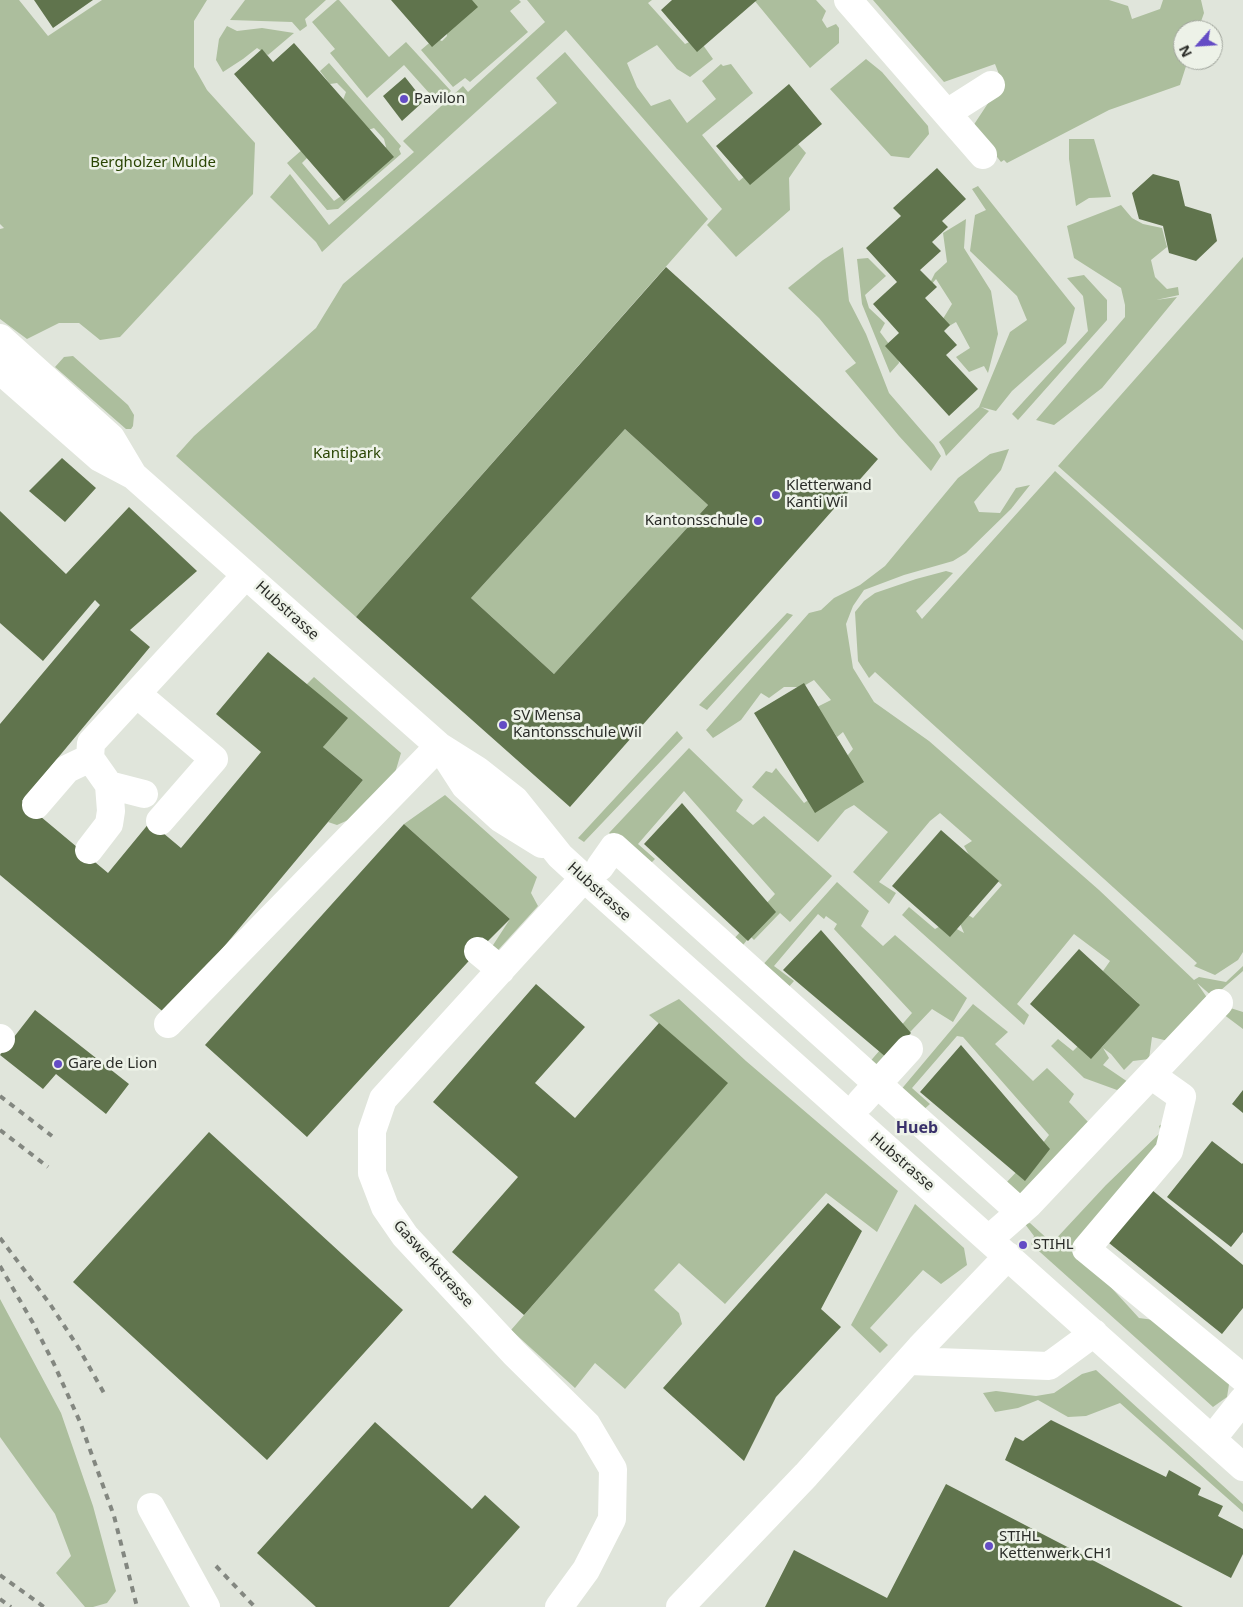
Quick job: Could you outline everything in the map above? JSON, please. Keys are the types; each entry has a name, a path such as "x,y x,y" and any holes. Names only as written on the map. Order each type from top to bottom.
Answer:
{"street":[{"path":"848,0 983,155"},
{"path":"947,113 992,85"},
{"name":"Hubstrasse","path":"0,338 112,438 134,476"},
{"name":"Hubstrasse","path":"0,370 100,458 134,476 439,746 465,786 500,818 560,856 592,873 698,981 1243,1467"},
{"path":"89,850 109,824 112,811 109,785 90,758 91,743 246,575"},
{"path":"136,694 214,759 160,821"},
{"path":"168,1024 439,746"},
{"path":"36,805 67,769 90,758"},
{"path":"109,785 144,794"},
{"name":"Gaswerkstrasse","path":"559,1607 586,1570 612,1520 613,1469 587,1425 514,1353 404,1236 385,1207 372,1173 372,1131 383,1099 614,847 869,1093"},
{"path":"478,951 500,970"},
{"path":"680,1607 813,1468 909,1361 998,1248 1020,1212 1219,1003"},
{"path":"909,1049 869,1093 1020,1212"},
{"path":"1151,1075 1182,1097 1169,1151 1086,1249 1243,1378"},
{"path":"909,1361 1049,1366 1094,1333"},
{"path":"1212,1439 1243,1400"},
{"path":"150,1507 206,1607"}],"green space":[{"name":"Bergholzer Mulde","path":"0,0 19,0 48,36 102,0 207,0 194,21 194,67 207,90 255,143 253,194 120,337 100,340 79,323 59,323 27,339 0,319 0,229 4,228 0,224"},
{"path":"245,0 326,0 305,19 307,26 300,31 292,22 230,20"},
{"path":"337,0 389,57 406,42 451,91 436,106 427,97 430,94 404,65 367,98 330,53 335,49 312,22"},
{"path":"466,0 519,0 521,2 510,11 528,32 470,82 465,78 453,87 421,50 435,38 442,41 447,36 446,29"},
{"path":"527,0 652,0 648,3 685,44 698,38 713,59 690,77 677,69 657,45 627,63 637,87 651,106 670,99 687,123 716,99 702,81 721,64 723,66 731,64 753,93 702,135 739,181 792,137 806,153 789,178 790,210 736,257 707,225 722,209 566,30 322,252 316,242 270,197 290,174 329,225 414,152 403,141 463,86 468,92 545,22"},
{"path":"754,0 816,0 826,11 822,20 827,28 836,24 839,28 839,43 810,68"},
{"path":"873,0 1109,0 1128,6 1132,19 1160,9 1163,0 1201,0 1204,13 1202,20 1173,20 1173,70 1185,70 1180,85 1109,110 1007,163 1004,160 1001,162 973,126 1002,82 995,64 944,82"},
{"path":"227,26 237,31 262,28 294,33 268,55 257,48 223,72 216,60 219,39"},
{"name":"Kantipark","path":"565,52 708,219 356,617 176,456 194,436 316,328 343,284 557,103 536,78"},
{"path":"866,59 882,72 928,126 929,134 909,158 891,156 830,89"},
{"path":"329,63 401,146 399,149 401,154 338,209 327,210 287,163 303,149 310,155 302,163 334,201 350,190 362,167 386,147 384,139 374,128 368,130 343,100 346,92 337,83 330,84 320,71"},
{"path":"1069,139 1094,139 1111,197 1089,198 1076,206 1069,159"},
{"path":"978,186 1075,308 1066,343 1012,391 996,411 981,407 989,411 946,456 939,442 979,407 1010,332 1027,320 1017,296 970,251 975,215 986,210 972,189"},
{"path":"1121,205 1132,218 1143,224 1162,228 1167,247 1151,260 1155,277 1167,289 1178,287 1179,295 1156,300 1177,297 1102,388 1054,425 1036,420 1125,317 1125,305 1121,288 1074,258 1067,226"},
{"path":"966,219 964,248 991,291 998,334 988,373 984,366 969,372 956,357 970,348 956,322 944,329 941,322 952,304 936,279 926,291 935,273 947,262 943,233"},
{"path":"843,247 849,301 866,334 889,393 934,445 941,456 931,471 845,371 856,363 819,318 788,288 823,260"},
{"path":"1243,257 1243,630 1058,466"},
{"path":"868,258 886,276 865,295 869,308 885,323 880,332 898,356 899,363 890,373 862,304 857,259"},
{"path":"1084,275 1107,300 1107,320 1018,420 1012,414 1088,331 1083,296 1067,278"},
{"path":"73,356 128,405 134,415 131,429 126,429 55,367 64,357"},
{"path":"625,429 708,505 554,674 471,598"},
{"path":"1009,449 1001,470 974,502 979,512 1000,513 1016,488 1030,485 1011,509 966,553 953,561 904,575 864,590 853,606 846,624 853,668 874,702 929,741 1099,890 1194,980 1199,977 1226,982 1243,966 1243,971 1213,997 1197,983 1208,999 1168,1041 1152,1037 1149,1059 1133,1061 1124,1070 1111,1054 1103,1048 1109,1058 1103,1065 1128,1082 1117,1090 1084,1078 1051,1046 1058,1039 1073,1051 1082,1042 1095,1051 1102,1047 1131,1014 1138,1003 1103,971 1110,961 1074,934 1017,1004 1029,1015 1024,1025 902,915 909,907 935,929 946,923 964,933 957,916 962,911 973,918 1002,885 969,855 964,846 972,841 940,813 930,821 879,882 896,893 889,904 853,872 888,832 854,805 845,810 818,842 752,787 766,771 772,773 776,768 804,803 813,797 853,749 843,732 837,737 817,707 831,700 814,680 802,687 784,687 769,698 761,693 741,720 713,738 706,730 809,613 821,610 834,598 860,585 885,566 958,478 990,454"},
{"path":"1055,471 1243,641 1243,952 1238,960 1215,975 1194,966 1197,963 875,672 869,678 858,661 855,612 864,601 875,593 916,579 946,571 953,573 916,611 922,619"},
{"path":"787,613 793,615 707,710 699,705"},
{"path":"314,677 401,753 395,773 364,813 337,825 328,822 363,780 323,747 343,715 295,696"},
{"path":"677,731 683,738 584,842 578,838"},
{"path":"689,748 743,800 736,811 753,825 764,816 832,876 790,922 780,913 754,940 750,936 740,949 731,942 775,894 684,791 638,844 655,859 646,868 609,833"},
{"path":"445,795 537,877 531,893 538,906 490,959 484,959 510,919 404,824"},
{"path":"837,882 869,911 861,926 883,946 895,935 967,998 953,1022 932,1009 873,1071 867,1065 912,1013 834,929 837,924 826,916 824,919 818,914 774,966 794,981 786,990 760,968"},
{"path":"679,999 746,1061 898,1191 877,1232 826,1193 725,1304 679,1263 654,1290 679,1313 682,1324 625,1389 595,1363 575,1388 511,1330 727,1083 649,1015"},
{"path":"973,1004 1008,1032 995,1044 1033,1081 1047,1068 1074,1094 1069,1102 1089,1123 1019,1195 1004,1185 1049,1135 963,1037 957,1036 912,1088 930,1104 921,1112 899,1092"},
{"path":"1224,1006 1243,1012 1243,1029 1223,1014"},
{"path":"1176,1114 1176,1122 1076,1249 1139,1318 1169,1322 1230,1378 1227,1397 1213,1407 1031,1244 1034,1236 1025,1224 1030,1223 1052,1243 1106,1185 1161,1132 1159,1126"},
{"path":"915,1204 964,1248 967,1265 941,1284 923,1270 870,1328 888,1345 880,1353 851,1325"},
{"path":"0,1299 61,1413 93,1506 116,1591 107,1603 85,1607 56,1573 71,1556 55,1514 0,1437"},
{"path":"1096,1370 1243,1504 1243,1512 1120,1403 1086,1416 1068,1417 1038,1400 1018,1408 995,1412 983,1393 996,1391 1036,1396 1054,1393 1082,1374"}],"building":[{"path":"34,0 93,0 53,28"},
{"path":"391,0 472,0 478,7 432,47"},
{"path":"672,0 757,0 697,52 661,10"},
{"path":"294,43 394,157 344,201 234,74 262,49 273,62"},
{"name":"Pavilon","path":"405,77 424,101 402,121 383,96"},
{"path":"789,84 822,124 750,185 716,146"},
{"path":"937,168 966,199 942,221 948,227 932,242 941,251 920,270 937,287 925,298 950,325 944,331 957,345 946,355 978,389 949,416 885,346 899,333 873,304 897,282 866,248 901,216 893,208"},
{"path":"1153,174 1179,181 1185,206 1211,214 1217,241 1196,261 1169,253 1163,226 1139,219 1132,193"},
{"name":"Kantonsschule","path":"666,267 878,459 570,807 356,617","holes":["625,429 708,505 554,674 471,598"]},
{"path":"62,458 96,488 65,522 29,491"},
{"path":"129,507 197,571 130,630 150,647 22,801 108,873 150,822 181,848 261,752 216,714 268,652 348,718 323,747 363,780 167,1015 0,875 0,724 100,605 95,600 43,661 0,623 0,511 66,574"},
{"path":"804,683 864,782 815,813 754,713"},
{"path":"682,803 776,912 748,941 644,844"},
{"path":"404,824 510,919 478,951 307,1137 205,1045"},
{"path":"941,830 999,881 950,937 892,886"},
{"path":"821,930 911,1033 887,1058 783,970"},
{"path":"1079,949 1140,1005 1091,1059 1030,1004"},
{"path":"536,984 585,1027 535,1083 575,1118 659,1023 728,1083 524,1315 452,1252 518,1177 433,1102"},
{"name":"Gare de Lion","path":"35,1010 129,1084 106,1114 56,1074 43,1089 0,1055"},
{"path":"961,1045 1050,1149 1025,1181 920,1092"},
{"path":"1243,1090 1243,1113 1232,1104"},
{"path":"209,1132 403,1310 267,1460 73,1282"},
{"path":"1212,1141 1243,1163 1243,1232 1231,1247 1167,1197"},
{"path":"1152,1190 1243,1265 1243,1308 1222,1334 1109,1243"},
{"path":"828,1203 862,1231 821,1309 841,1327 776,1397 744,1461 663,1388"},
{"path":"1051,1420 1166,1477 1169,1470 1201,1488 1198,1495 1223,1506 1218,1516 1243,1529 1243,1554 1231,1578 1005,1460 1015,1437 1023,1441"},
{"path":"375,1422 472,1509 485,1495 520,1527 449,1607 316,1607 257,1553"},
{"name":"STIHL Kettenwerk CH1","path":"946,1484 1183,1607 765,1607 794,1550 887,1598"}],"railway":[{"path":"0,1096 52,1136"},
{"path":"0,1130 48,1167"},
{"path":"0,1238 50,1304 78,1347 104,1393"},
{"path":"0,1266 33,1323 80,1422 114,1516 137,1607"},
{"path":"216,1566 255,1607"},
{"path":"0,1575 44,1607"},
{"path":"0,1599 11,1607"}],"place":[{"name":"Pavilon","path":"404,99"},
{"name":"Kletterwand Kanti Wil","path":"776,495"},
{"name":"Kantonsschule","path":"758,521"},
{"name":"SV Mensa Kantonsschule Wil","path":"503,725"},
{"name":"Gare de Lion","path":"58,1064"},
{"name":"STIHL","path":"1023,1245"},
{"name":"STIHL Kettenwerk CH1","path":"989,1546"}],"district":[{"name":"Hueb","path":"917,1128"}]}
